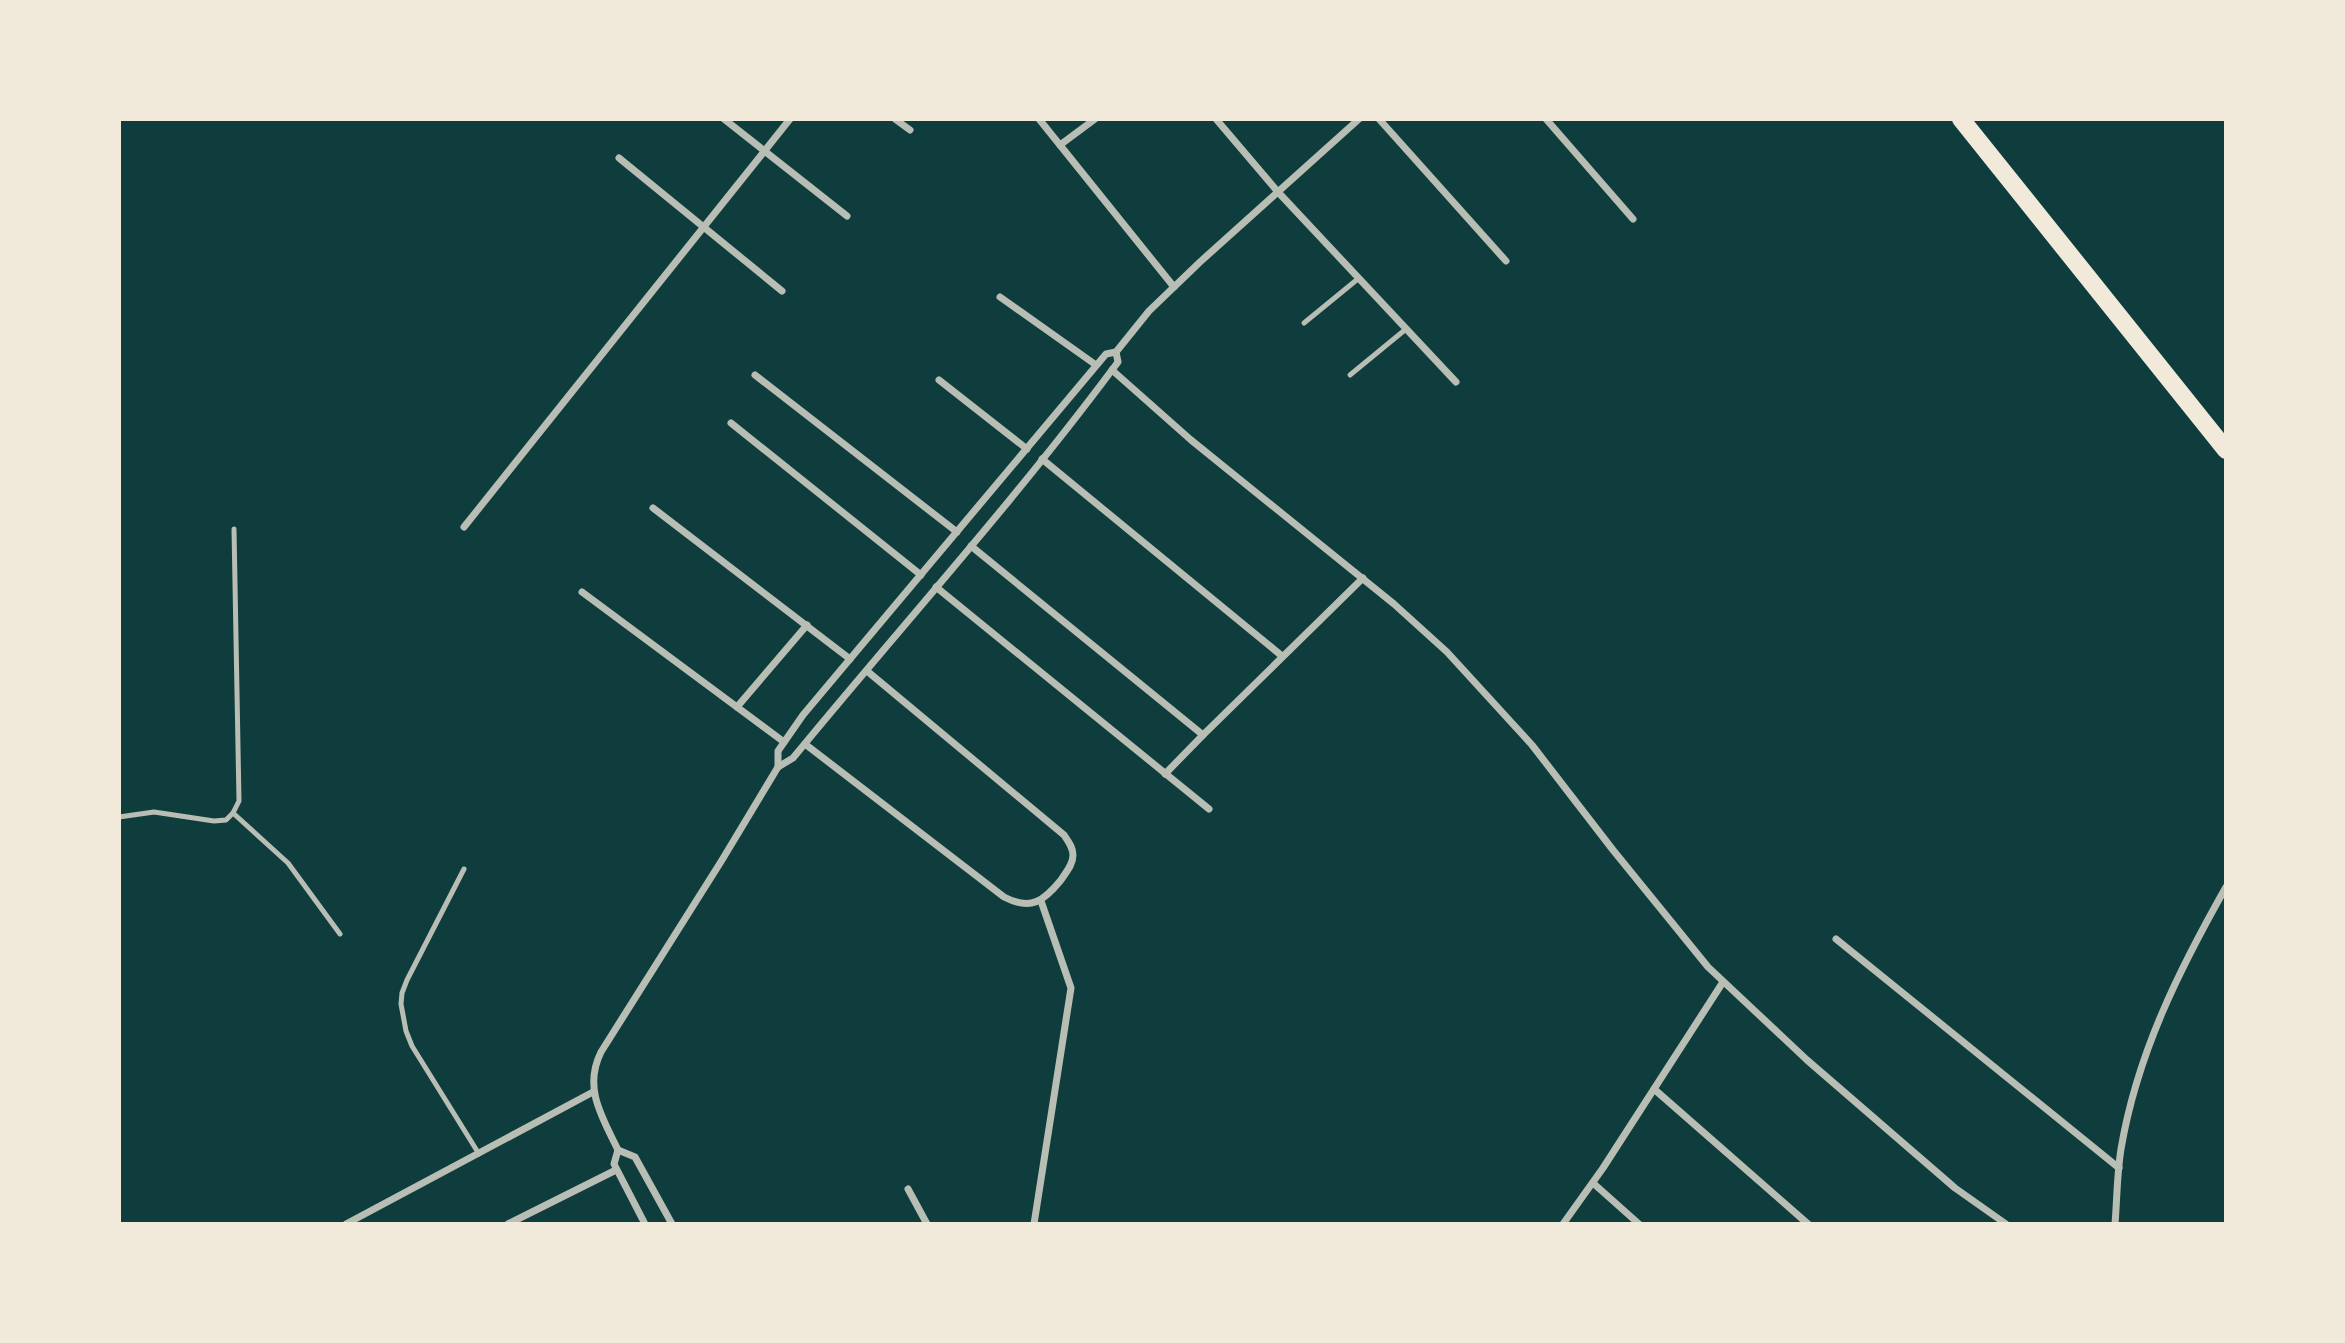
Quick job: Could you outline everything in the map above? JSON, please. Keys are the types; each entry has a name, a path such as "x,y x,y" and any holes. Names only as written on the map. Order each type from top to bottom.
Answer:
{"main road":[{"path":"1961,119 2226,450"}],"street":[{"path":"724,119 847,216"},
{"path":"464,527 790,119"},
{"path":"895,119 910,130"},
{"path":"1039,119 1174,287"},
{"path":"1060,145 1095,119"},
{"path":"1216,119 1278,192 1456,382"},
{"path":"778,767 778,751 803,715 1096,365 1106,354 1116,352 1149,311 1174,287 1359,119"},
{"path":"1379,119 1506,261"},
{"path":"1546,119 1633,219"},
{"path":"619,158 782,291"},
{"path":"1000,297 1096,365"},
{"path":"672,1224 635,1157 618,1150 597,1107 592,1081 596,1062 609,1036 778,767 793,758 805,744 1042,459 1118,362 1116,352"},
{"path":"1112,370 1191,440 1363,578 1447,652 1531,745 1688,944 1723,982 1807,1060 1955,1188 2006,1224"},
{"path":"755,375 957,532"},
{"path":"939,380 1027,449"},
{"path":"731,423 921,575"},
{"path":"1042,459 1282,656"},
{"path":"653,508 850,659"},
{"path":"971,545 1203,735"},
{"path":"1166,774 1363,578"},
{"path":"936,587 1209,809"},
{"path":"582,592 784,742"},
{"path":"737,707 807,625"},
{"path":"805,744 1004,897 1024,904 1041,901 1058,884 1072,861 1073,852 1064,835 867,671"},
{"path":"2115,1224 2119,1168 2129,1114 2151,1035 2182,967 2226,887"},
{"path":"1034,1224 1071,988 1041,901"},
{"path":"1836,939 2119,1168"},
{"path":"1563,1224 1593,1183 1723,982"},
{"path":"1654,1089 1808,1224"},
{"path":"346,1224 593,1093"},
{"path":"618,1150 614,1164 645,1224"},
{"path":"508,1224 617,1170"},
{"path":"1593,1183 1639,1224"},
{"path":"908,1189 927,1224"}],"lane":[{"path":"1304,323 1359,278"},
{"path":"1350,375 1406,329"},
{"path":"119,817 154,812 214,821 226,820 240,801 234,528"},
{"path":"233,813 288,863 340,934"},
{"path":"464,869 401,993 401,1016 412,1046 479,1154"}]}
